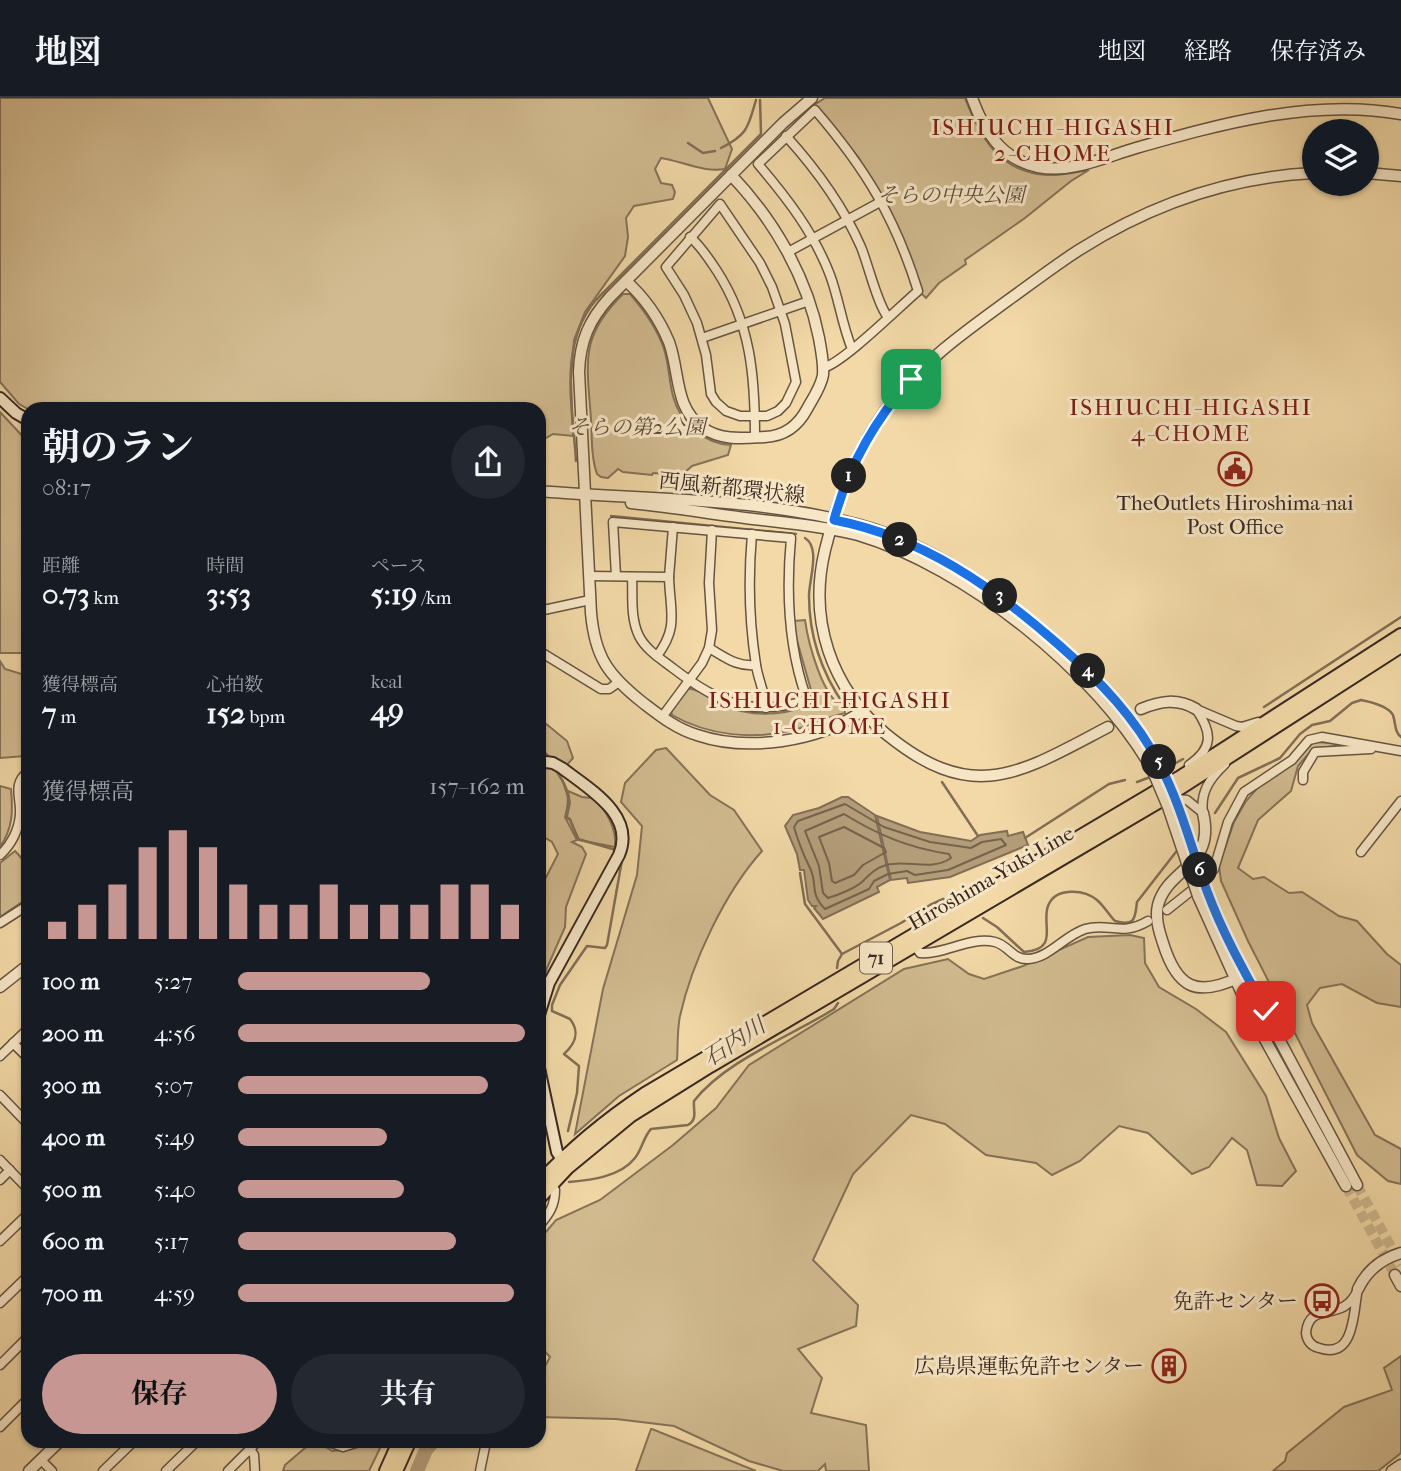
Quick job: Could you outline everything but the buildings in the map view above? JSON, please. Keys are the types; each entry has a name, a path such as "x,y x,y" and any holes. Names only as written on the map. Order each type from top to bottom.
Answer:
{"main road":[{"path":"0,398 21,416"},
{"name":"Hiroshima Yuki Line","path":"546,1181 565,1163 630,1116 1131,807 1401,635"},
{"name":"Hiroshima Yuki Line","path":"911,942 1163,799 1401,646"},
{"path":"1355,676 1372,672 1401,653"},
{"path":"546,763 562,768 609,806 621,826 623,841 619,855 546,993"},
{"path":"546,1101 557,1152 565,1163"},
{"path":"386,1471 396,1448"},
{"path":"396,1471 406,1448"}],"street":[{"path":"812,98 626,281 594,317 582,344 579,372 590,600 597,649 607,669 619,682 678,727 706,738 768,743 811,734 852,718 862,710"},
{"path":"972,98 987,132 1000,148 1027,164 1047,169 1079,165 1222,124 1294,110 1348,106 1401,114"},
{"path":"823,368 831,366 852,349 918,291 882,201 856,159 815,110 758,164 790,202 813,239 828,271 852,349"},
{"path":"786,136 816,172 848,219 861,247 883,312 888,317"},
{"path":"1108,727 1026,768 997,776 972,776 947,771 916,757 884,732 862,710 834,668 821,626 820,582 832,525 853,467 885,412 921,369 969,328 1076,252 1150,211 1229,185 1302,174"},
{"path":"1379,174 1401,176"},
{"path":"626,281 649,305 665,333 673,356 681,400 689,414 704,429 730,438 755,438 775,436 795,426 817,391 823,368 817,331 809,301 788,252 744,187 731,175"},
{"path":"788,252 882,201"},
{"path":"720,204 754,252 782,311 792,349 796,384 778,411 767,416 730,414 716,402 709,388 702,338 688,301 666,267 720,204"},
{"path":"690,237 697,242 722,279 750,347 755,438"},
{"path":"702,338 809,301"},
{"name":"西風新都環状線","path":"546,492 585,498"},
{"name":"西風新都環状線","path":"546,498 746,506 832,525 873,529 918,548 971,576 1028,618 1112,696 1135,722 1181,815 1202,893 1252,1016 1352,1185 1246,974 1202,893"},
{"path":"616,576 613,522 791,538 788,598 794,653 806,697 804,701 766,708 746,706 721,700 689,681 642,641 636,628 632,576"},
{"name":"西風新都環状線","path":"832,525 915,557 997,606 1095,691 1156,766"},
{"path":"657,656 672,629 669,577 673,527"},
{"path":"662,717 702,663 709,648 712,630 709,583 712,530"},
{"path":"752,534 748,594 756,665 766,708"},
{"path":"589,576 669,577"},
{"path":"546,609 590,600"},
{"path":"709,648 733,663 756,665"},
{"path":"546,654 601,689 609,689 619,682"},
{"path":"1141,709 1168,701 1183,703 1229,724 1242,727 1280,714"},
{"path":"1131,807 1204,752 1208,744 1208,732 1196,709"},
{"path":"1167,910 1201,884 1214,869 1228,822 1244,792 1292,760 1309,740 1322,737 1401,751"},
{"path":"1303,780 1303,772 1315,752 1381,748"},
{"path":"1239,752 1210,780 1201,801 1206,828 1202,847 1160,900 1157,910 1158,927 1172,969 1186,982 1205,988 1246,974"},
{"path":"0,855 17,829 20,811 17,786 21,779"},
{"path":"1163,799 1187,800 1203,813"},
{"path":"1362,852 1401,800"},
{"path":"0,923 21,910"},
{"path":"911,942 920,953 927,954 962,944 987,941 1002,945 1019,958 1028,959 1040,957 1084,929 1130,930 1147,921"},
{"path":"0,988 21,971"},
{"path":"0,1056 21,1036"},
{"path":"13,1043 21,1051"},
{"path":"0,1096 21,1117"},
{"path":"0,1160 21,1182"},
{"path":"0,1180 10,1170"},
{"path":"546,1183 555,1190 553,1209 546,1218"},
{"path":"0,1241 21,1221"},
{"path":"1358,1289 1353,1325 1348,1338 1332,1349 1321,1349 1310,1343 1306,1333 1311,1318 1348,1305 1364,1278 1377,1264 1401,1253"},
{"path":"1395,1275 1401,1286"},
{"path":"0,1303 21,1283"},
{"path":"0,1365 21,1345"},
{"path":"0,1427 21,1406"},
{"path":"29,1471 53,1448"},
{"path":"103,1471 127,1448"},
{"path":"166,1471 190,1448"},
{"path":"480,1471 485,1448"},
{"path":"228,1471 250,1449 254,1455 256,1471"},
{"path":"41,1460 52,1471"},
{"path":"1392,1471 1401,1465"}],"green space":[{"path":"0,98 708,98 732,149 725,169 701,168 661,158 655,169 661,183 672,185 675,192 673,199 634,206 626,218 628,237 625,256 585,312 574,340 571,379 573,436 553,434 546,438 546,402 21,402 21,405 0,382"},
{"name":"そらの中央公園","path":"825,98 965,98 985,139 1004,160 1016,167 1047,175 1089,170 965,260 966,264 939,283 926,298 921,293 883,198 858,157 814,105"},
{"name":"そらの第2公園","path":"623,294 630,294 658,334 666,355 673,396 681,415 702,436 731,445 728,455 692,466 682,475 652,475 618,469 608,478 597,474 592,447 589,352 599,324"},
{"path":"0,412 21,434 21,653 0,653"},
{"path":"805,620 809,642 823,682 829,694 844,707 845,713 794,730 763,735 716,732 672,715 671,711 687,689 744,712 777,713 810,705 813,697 794,621"},
{"path":"0,661 5,669 21,674 21,756 0,758"},
{"path":"546,724 567,741 573,758 566,766 546,760"},
{"path":"1314,742 1333,743 1337,746 1318,748 1310,752 1298,766 1291,791 1258,820 1238,868 1253,879 1264,877 1289,893 1302,892 1339,916 1357,921 1387,954 1401,965 1401,1007 1377,1003 1342,984 1320,988 1307,1005 1312,1023 1375,1135 1401,1149 1401,1184 1388,1181 1357,1155 1248,941 1221,881 1219,866 1234,822 1246,801 1261,784 1282,771"},
{"path":"666,748 710,795 734,810 762,851 735,886 701,951 680,1016 677,1060 619,1096 575,1134 603,989 637,875 642,826 621,802 625,783 656,750"},
{"path":"546,765 553,766 563,782 569,800 565,817 577,840 572,842 582,847 586,854 566,907 565,927 546,971 546,877 558,854 552,842 546,838"},
{"path":"0,786 11,789 12,805 10,826 0,847"},
{"path":"568,791 592,798 602,807 612,826 615,847 579,840 567,817 570,803"},
{"path":"15,851 21,858 21,903 0,917 0,863"},
{"path":"1130,935 1144,938 1145,963 1159,987 1196,1009 1226,1032 1266,1096 1279,1138 1296,1171 1282,1186 1257,1185 1247,1150 1232,1138 1209,1167 1192,1174 1148,1133 1119,1126 1080,1161 1052,1175 1036,1163 986,1155 945,1124 911,1115 853,1174 813,1260 858,1305 856,1326 798,1349 822,1378 811,1413 866,1425 869,1471 826,1471 825,1464 818,1471 783,1471 749,1461 674,1426 616,1419 546,1417 546,1364 550,1357 546,1353 546,1232 556,1220 600,1200 673,1145 716,1108 749,1065 904,969 948,959 969,974 984,979 1023,966 1088,937"},
{"path":"1401,1356 1401,1453 1378,1471 1273,1471 1285,1461 1287,1453 1344,1407 1392,1390 1384,1368"},
{"path":"652,1429 756,1471 636,1471"},
{"path":"305,1448 327,1448 332,1451 380,1448 369,1471 283,1471 285,1465"}],"water":[{"path":"842,797 848,797 875,815 890,880 877,887 879,892 823,919 814,908 816,906 812,906 808,900 804,870 800,870 797,854 785,826 793,815 819,808"},
{"path":"877,816 920,832 971,841 980,835 1007,831 1008,836 1023,832 1028,845 950,877 908,883 907,878 891,880"}],"waterway":[{"path":"721,148 742,134 756,100"},
{"path":"576,461 571,398 572,356 584,317 596,300 761,134 760,100"},
{"path":"688,143 703,153 715,151"},
{"path":"611,516 796,534"},
{"path":"805,538 810,543 813,556 809,596 814,639 823,667 844,705"},
{"path":"1264,707 1401,617"},
{"name":"石内川","path":"1215,813 1238,778 1280,758 1300,734 1312,725 1330,721 1352,703 1361,700 1387,709 1393,715 1396,730 1401,737"},
{"path":"546,754 551,759"},
{"path":"1165,769 1183,759"},
{"path":"558,773 568,794 566,817 578,839 616,850"},
{"path":"1137,782 1153,776"},
{"path":"1025,838 1109,784 1125,780"},
{"path":"942,782 978,836"},
{"name":"石内川","path":"983,918 1024,952 1035,950 1046,941 1048,906 1063,893 1078,892 1091,896 1100,902 1115,921 1131,922 1135,916 1137,902 1179,848"},
{"path":"568,1131 577,1093 579,1066 564,1054 574,1042 576,1033 570,1019 552,1011 552,1005 560,985 587,946 605,948 607,945 622,860"},
{"path":"800,873 805,904 842,954"},
{"name":"石内川","path":"837,968 842,954 930,905 943,899 948,901"},
{"name":"石内川","path":"569,1182 596,1179 629,1164 651,1129 688,1125 694,1117 694,1101 707,1087 741,1061 834,1009 838,1003"},
{"name":"石内川","path":"417,1471 428,1448"}],"tunnel":[{"path":"1357,1185 1401,1265"},
{"path":"1346,1186 1395,1275"}],"place":[{"name":"TheOutlets Hiroshima-nai Post Office","path":"1235,469"},
{"name":"免許センター","path":"1322,1301"},
{"name":"広島県運転免許センター","path":"1169,1366"}],"district":[{"name":"ISHIUCHI-HIGASHI 2-CHOME","path":"1053,140"},
{"name":"ISHIUCHI-HIGASHI 4-CHOME","path":"1191,420"},
{"name":"ISHIUCHI-HIGASHI 1-CHOME","path":"830,713"}],"route":[{"path":"911,379 885,412 858,456 834,520 873,529 904,541 971,576 1028,618 1088,671 1135,722 1172,789 1216,913 1234,955 1266,1011"}]}
